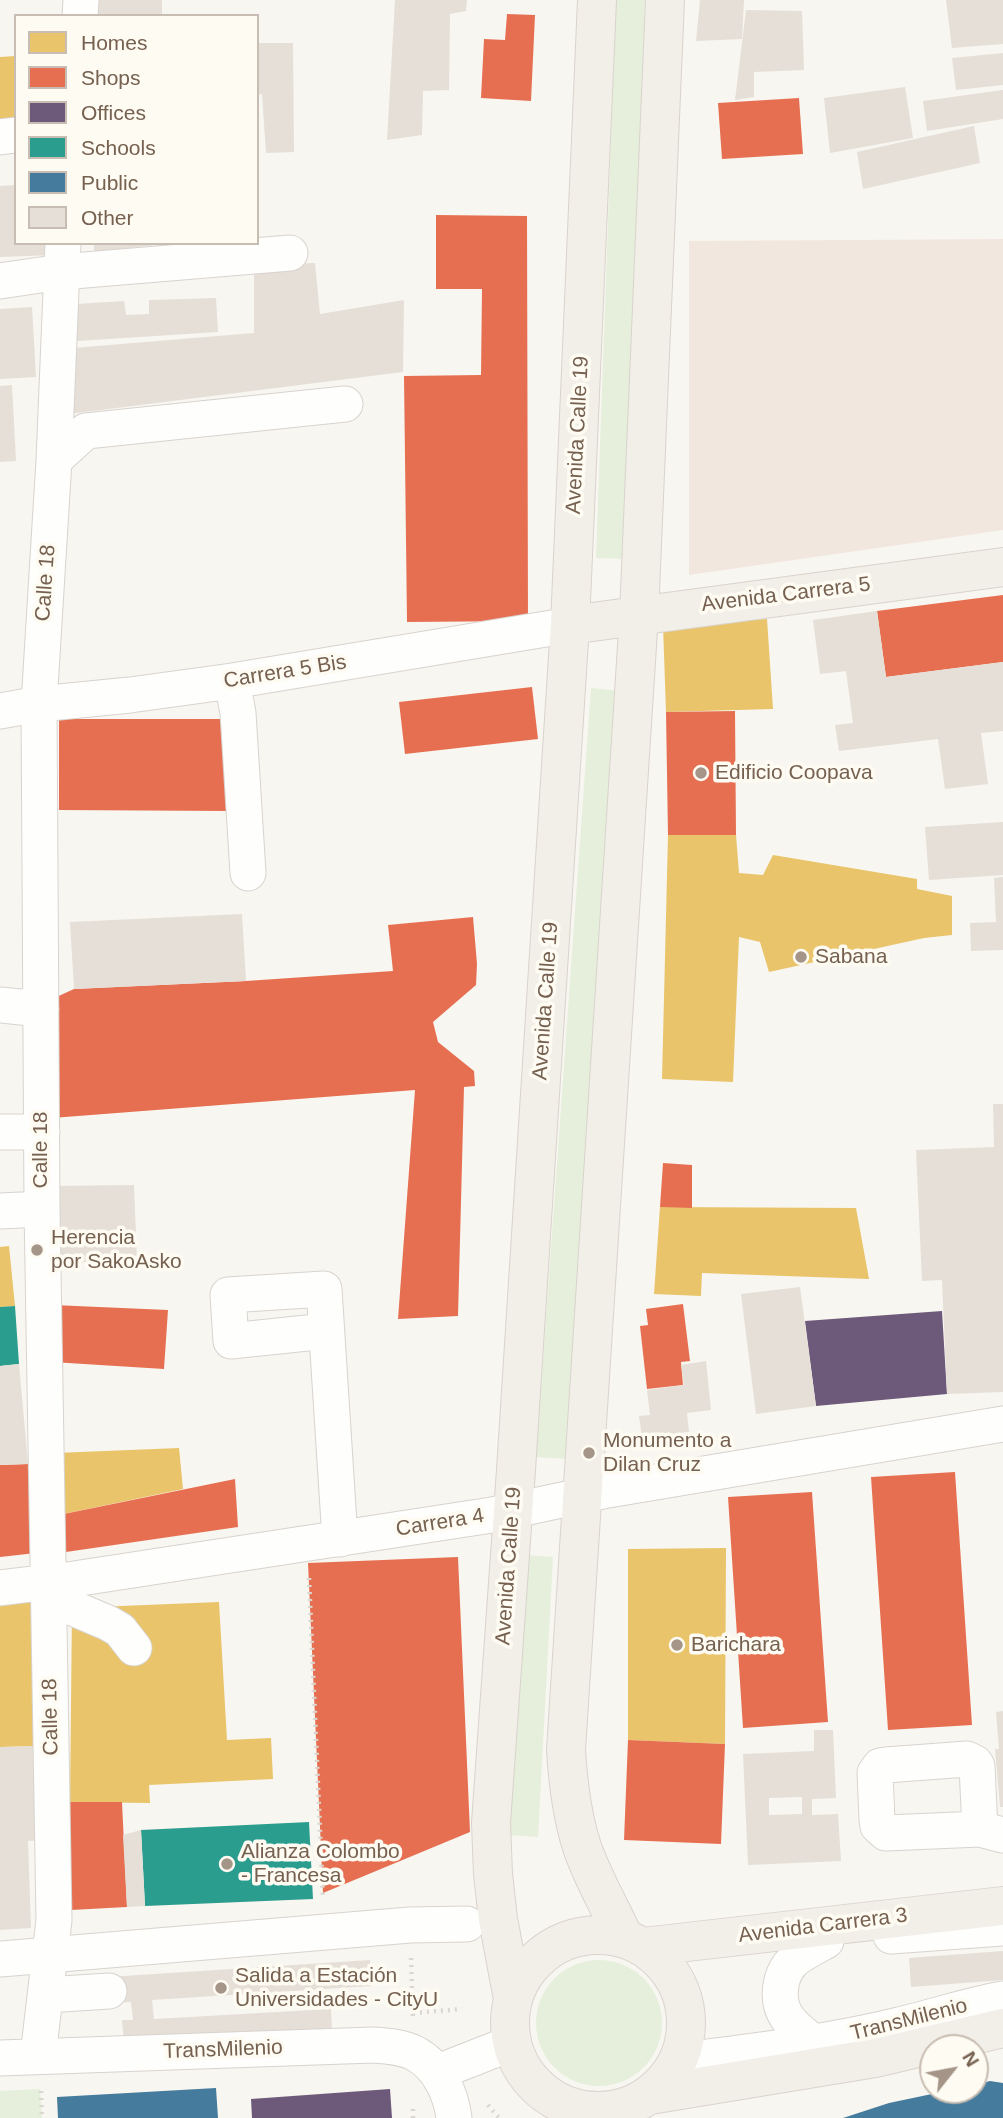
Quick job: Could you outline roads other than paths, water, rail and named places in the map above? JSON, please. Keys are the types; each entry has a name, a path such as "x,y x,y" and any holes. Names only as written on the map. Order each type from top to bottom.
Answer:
{"main road":[{"name":"Avenida Calle 19","path":"513,1999 498,1919 491,1823 570,625 597,0"},
{"path":"626,2108 671,2074 678,2061 685,2034 684,2006 674,1979 641,1947 583,1848 568,1785 566,1750 639,615 665,0"},
{"name":"Avenida Carrera 5","path":"570,625 1003,567"},
{"name":"Avenida Carrera 3","path":"641,1947 1003,1906"},
{"path":"641,1947 602,1935 573,1938 559,1944 535,1961 518,1985 510,2018 512,2043 516,2057 530,2080 550,2098 576,2109 603,2112 875,2058 1003,2028"}],"street":[{"path":"0,281 62,258 290,254"},
{"name":"Calle 18","path":"39,2048 54,1920 41,1009 56,889 38,704 54,460 62,258"},
{"path":"54,460 86,431 345,404"},
{"name":"Carrera 5 Bis","path":"0,711 232,681 570,625"},
{"path":"232,681 238,713 248,873"},
{"path":"0,1005 41,1009"},
{"path":"0,1132 41,1132"},
{"path":"0,1211 42,1209"},
{"path":"326,1331 340,1539"},
{"name":"Carrera 4","path":"0,1588 50,1590 1003,1424"},
{"path":"50,1590 120,1630 134,1648"},
{"path":"0,1959 410,1925 467,1924"},
{"path":"641,1947 826,1941 1003,1928"},
{"path":"815,2043 792,2025 784,2014 779,1994 788,1967 804,1953 826,1941"},
{"path":"46,1995 109,1991"},
{"name":"TransMilenio","path":"678,2061 815,2043 900,2025 970,2004 1003,1998"},
{"path":"0,2041 39,2048 123,2034"},
{"path":"454,2118 438,2073 512,2043"},
{"name":"TransMilenio","path":"0,2058 39,2048 373,2045 396,2047 414,2053 438,2073"}],"place":[{"name":"Edificio Coopava","path":"701,773"},
{"name":"Sabana","path":"801,957"},
{"name":"Herencia por SakoAsko","path":"37,1250"},
{"name":"Monumento a Dilan Cruz","path":"589,1453"},
{"name":"Barichara","path":"677,1645"},
{"name":"Alianza Colombo - Francesa","path":"227,1864"},
{"name":"Salida a Estación Universidades - CityU","path":"221,1988"}]}
